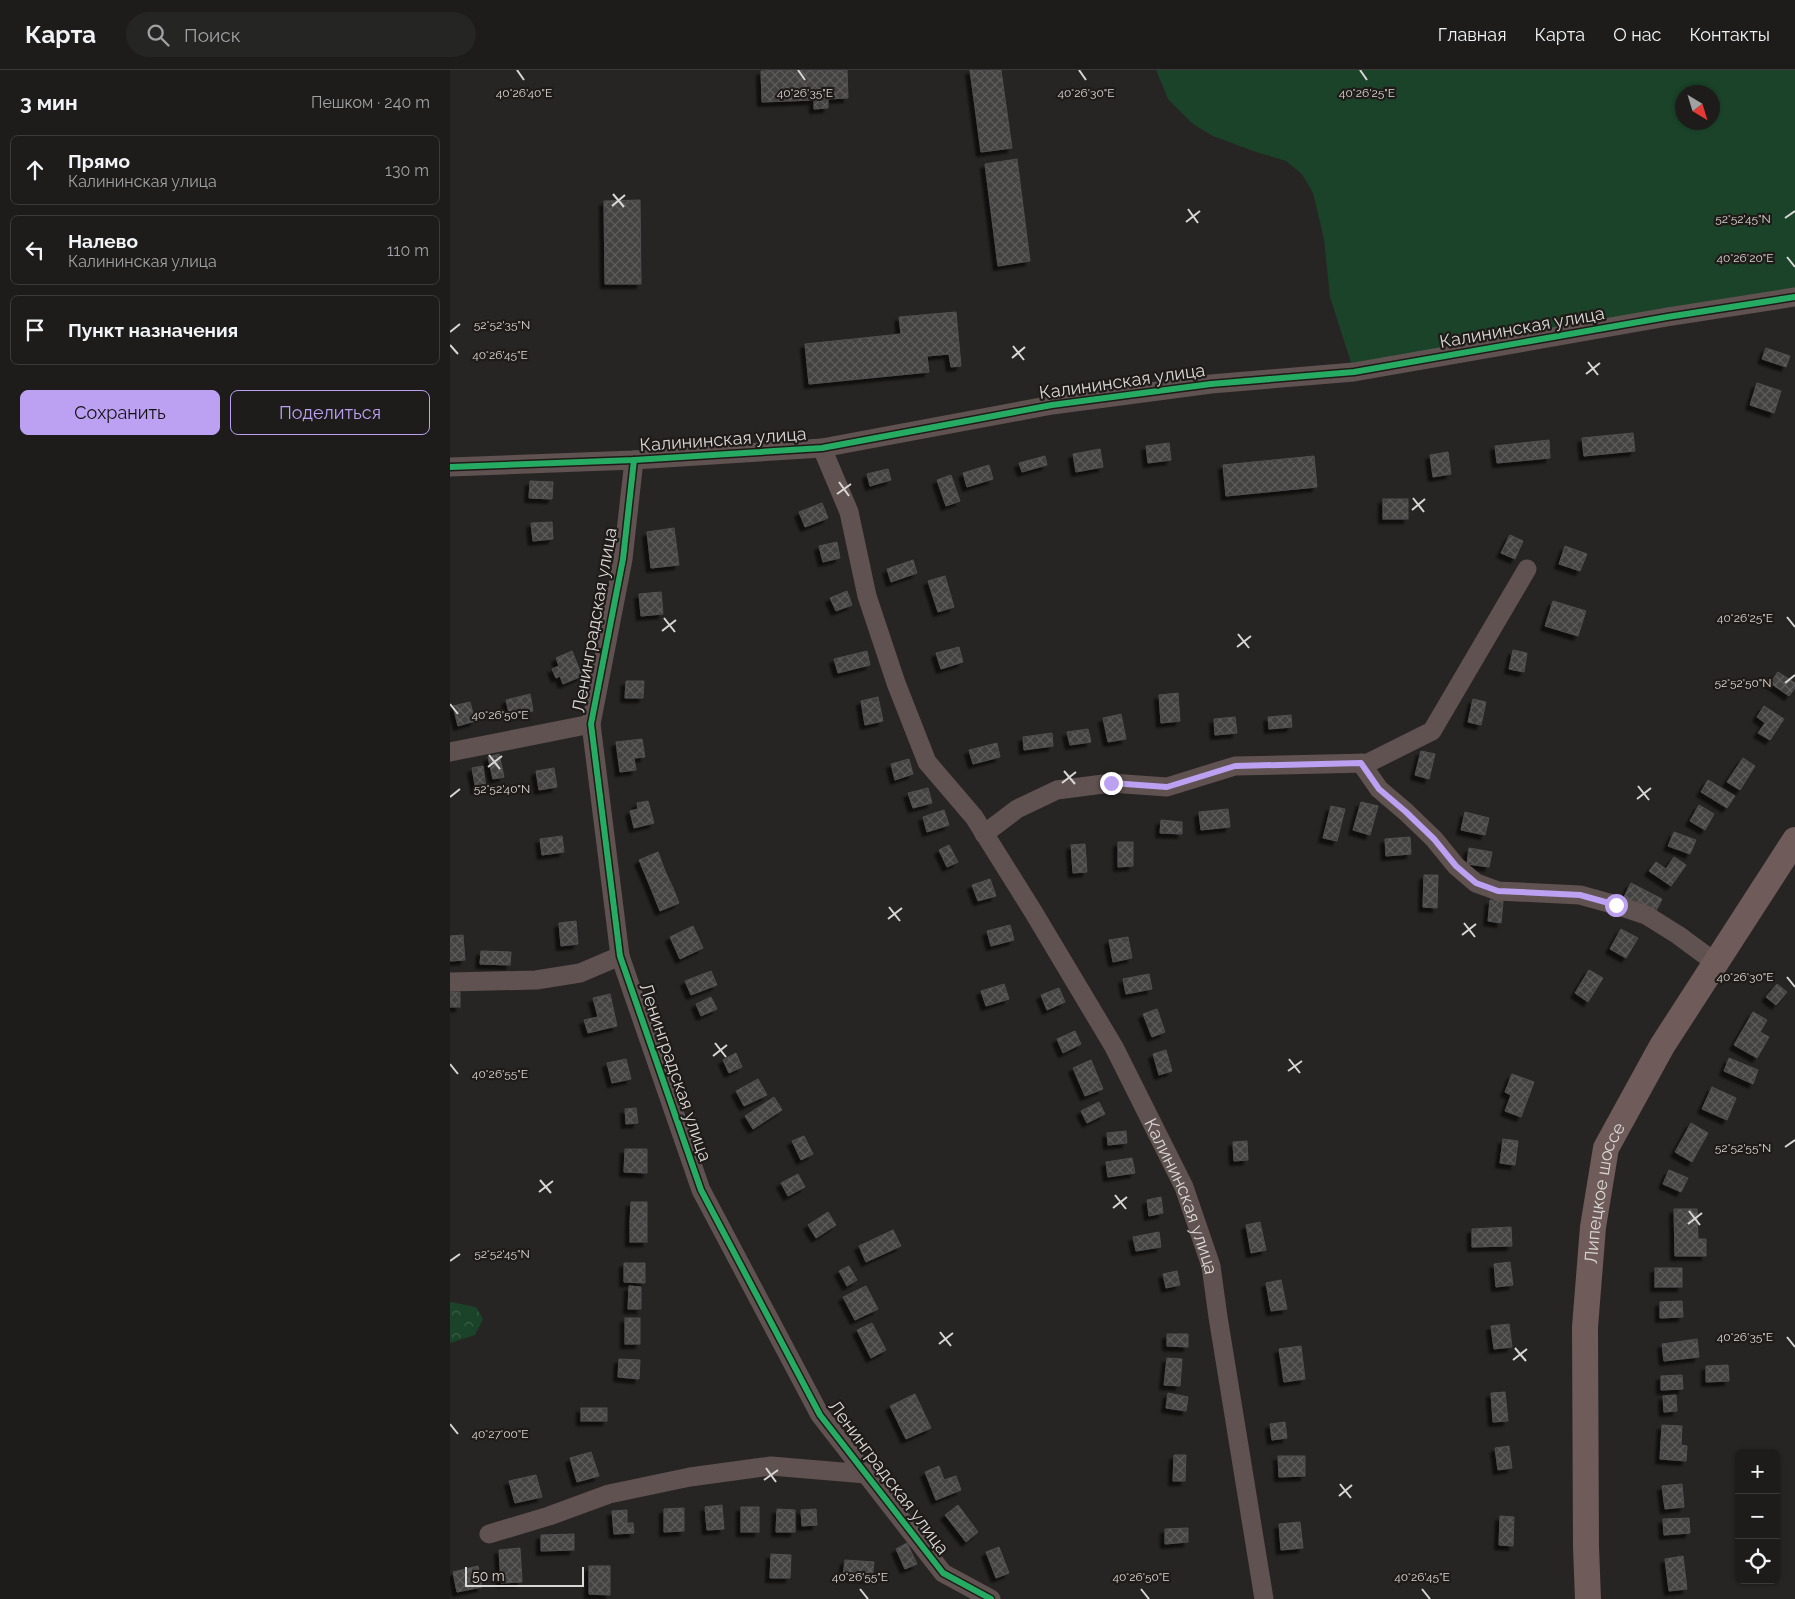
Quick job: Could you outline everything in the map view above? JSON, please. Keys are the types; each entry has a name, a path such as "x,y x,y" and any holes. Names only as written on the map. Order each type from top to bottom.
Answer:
{"street":[{"name":"Калининская улица","path":"450,467 634,460 822,448 1052,405 1211,384 1354,372 1657,318 1795,297"},
{"name":"Калининская улица","path":"822,448 849,512 866,596 896,683 927,762 974,817 1034,913 1114,1047 1184,1187 1211,1266 1264,1599"},
{"name":"Ленинградская улица","path":"634,460 623,559 591,724 620,956 700,1190 820,1415 943,1573 991,1599"},
{"path":"984,834 1017,809 1057,790 1111,783 1167,787 1235,766 1368,763 1432,731 1527,570"},
{"name":"Ленинградская улица","path":"450,752 591,724"},
{"path":"1361,763 1379,789 1434,839 1456,866 1476,883 1498,891 1580,895 1616,905 1646,915 1678,935 1716,963"},
{"name":"Липецкое шоссе","path":"1588,1599 1585,1327 1593,1227 1606,1148 1662,1046 1795,840"},
{"path":"450,982 536,980 580,973 620,956"},
{"name":"Ленинградская улица","path":"489,1534 549,1516 608,1494 690,1476 771,1466 866,1474"}],"green space":[{"path":"1156,70 1795,70 1795,297 1354,372 1330,297 1324,239 1313,193 1302,174 1286,161 1213,136 1193,124 1168,99"},
{"path":"450,1302 476,1307 483,1319 475,1335 450,1343"}],"building":[{"path":"847,70 848,98 828,99 828,108 814,109 814,100 762,102 761,71"},
{"path":"970,70 1001,70 1012,148 981,152"},
{"path":"1017,159 1030,261 998,266 985,164"},
{"path":"640,200 641,284 605,284 604,201"},
{"path":"956,312 961,366 951,367 949,354 927,356 929,372 809,384 805,344 901,334 899,317"},
{"path":"1766,348 1790,356 1786,367 1762,359"},
{"path":"1757,383 1781,391 1774,413 1750,405"},
{"path":"1633,433 1635,451 1584,456 1582,438"},
{"path":"1549,440 1550,458 1497,463 1495,446"},
{"path":"1169,443 1171,460 1148,463 1146,446"},
{"path":"1100,449 1103,467 1076,472 1073,454"},
{"path":"1448,452 1451,474 1433,477 1430,455"},
{"path":"1045,456 1047,465 1022,472 1019,463"},
{"path":"1314,456 1317,487 1226,496 1223,465"},
{"path":"989,465 993,479 967,487 963,473"},
{"path":"888,469 891,480 870,486 867,474"},
{"path":"951,475 960,501 946,506 937,480"},
{"path":"530,481 553,482 552,499 529,498"},
{"path":"1383,499 1408,499 1408,519 1383,519"},
{"path":"822,503 828,518 805,527 799,512"},
{"path":"552,522 553,539 533,541 531,523"},
{"path":"674,528 679,565 651,568 647,532"},
{"path":"1510,535 1523,541 1515,559 1501,553"},
{"path":"837,542 840,558 823,562 819,546"},
{"path":"1565,546 1587,554 1580,571 1559,564"},
{"path":"913,560 917,573 891,582 887,569"},
{"path":"945,576 954,607 938,612 928,581"},
{"path":"847,591 852,605 836,611 830,598"},
{"path":"661,592 663,614 641,616 639,594"},
{"path":"1553,601 1586,611 1578,636 1545,626"},
{"path":"959,647 963,662 941,669 936,653"},
{"path":"1513,650 1527,653 1524,672 1509,669"},
{"path":"572,651 582,676 563,684 560,676 556,678 552,669 559,666 556,658"},
{"path":"867,651 870,665 838,673 834,659"},
{"path":"1778,672 1795,683 1795,688 1789,696 1770,683"},
{"path":"626,681 644,681 643,698 625,698"},
{"path":"1178,693 1180,721 1161,723 1159,695"},
{"path":"530,694 533,711 510,717 506,700"},
{"path":"878,697 883,721 865,725 861,701"},
{"path":"1473,699 1486,702 1481,725 1468,722"},
{"path":"470,702 475,721 458,726 453,706"},
{"path":"1764,706 1784,719 1770,740 1758,733 1765,723 1757,717"},
{"path":"1121,714 1126,739 1108,742 1103,718"},
{"path":"1291,715 1292,727 1269,729 1268,717"},
{"path":"1235,717 1237,733 1215,735 1214,719"},
{"path":"1088,729 1091,742 1070,745 1067,732"},
{"path":"1052,733 1053,746 1024,750 1023,737"},
{"path":"642,739 645,757 634,758 636,770 620,772 616,742"},
{"path":"997,743 1000,757 973,764 969,750"},
{"path":"1421,751 1435,754 1429,779 1415,775"},
{"path":"499,754 504,777 493,779 488,757"},
{"path":"1743,758 1755,766 1740,790 1727,782"},
{"path":"909,759 913,774 895,780 891,764"},
{"path":"483,766 486,789 476,790 472,768"},
{"path":"554,768 557,787 539,790 536,771"},
{"path":"1708,780 1735,796 1727,808 1701,792"},
{"path":"928,788 932,803 913,808 908,793"},
{"path":"648,801 654,823 634,828 630,811 638,809 637,803"},
{"path":"1361,802 1378,806 1370,835 1353,830"},
{"path":"1699,805 1714,814 1705,830 1690,821"},
{"path":"1331,806 1345,809 1337,841 1323,838"},
{"path":"1228,809 1230,827 1201,830 1199,812"},
{"path":"944,810 949,825 927,832 923,817"},
{"path":"1465,812 1489,818 1485,835 1461,830"},
{"path":"1161,820 1182,822 1182,834 1160,833"},
{"path":"1674,832 1696,840 1690,854 1668,846"},
{"path":"562,836 564,852 542,855 540,839"},
{"path":"1410,837 1411,854 1386,856 1385,839"},
{"path":"1118,842 1133,842 1133,866 1118,867"},
{"path":"1085,844 1087,872 1073,873 1071,845"},
{"path":"949,845 958,862 947,867 939,850"},
{"path":"1469,848 1492,852 1489,867 1467,864"},
{"path":"658,852 665,871 647,879 639,860"},
{"path":"1674,857 1686,865 1671,886 1649,871 1656,862 1666,869"},
{"path":"665,871 673,888 654,896 647,879"},
{"path":"1424,875 1438,875 1437,908 1423,907"},
{"path":"990,879 996,896 978,901 972,885"},
{"path":"1631,883 1662,899 1655,913 1624,897"},
{"path":"673,888 679,903 660,911 654,896"},
{"path":"1490,900 1503,901 1501,923 1488,921"},
{"path":"576,921 578,944 561,946 559,923"},
{"path":"1010,925 1014,940 991,946 987,931"},
{"path":"693,926 703,948 680,959 670,937"},
{"path":"1621,929 1638,938 1626,958 1610,949"},
{"path":"463,935 465,960 450,961 450,936"},
{"path":"1128,937 1132,958 1113,962 1109,940"},
{"path":"481,951 511,952 510,965 480,964"},
{"path":"1589,970 1603,978 1588,1002 1575,993"},
{"path":"711,971 717,985 691,995 685,981"},
{"path":"1149,974 1152,989 1126,994 1123,979"},
{"path":"1004,984 1009,999 986,1006 981,991"},
{"path":"1777,984 1787,992 1776,1005 1766,997"},
{"path":"1059,988 1065,1002 1047,1010 1041,995"},
{"path":"450,992 460,992 460,1007 450,1007"},
{"path":"610,994 617,1026 588,1033 584,1020 598,1017 593,998"},
{"path":"711,997 717,1009 701,1016 696,1004"},
{"path":"1157,1009 1165,1032 1152,1037 1143,1014"},
{"path":"1753,1012 1767,1020 1760,1032 1769,1037 1757,1058 1734,1045"},
{"path":"1075,1031 1081,1044 1063,1053 1057,1039"},
{"path":"1166,1050 1172,1071 1159,1075 1153,1054"},
{"path":"736,1053 742,1067 729,1073 723,1060"},
{"path":"1729,1058 1758,1070 1753,1084 1724,1071"},
{"path":"626,1059 631,1079 612,1083 607,1063"},
{"path":"1091,1060 1103,1089 1085,1096 1073,1068"},
{"path":"1512,1074 1534,1082 1521,1117 1505,1111 1511,1095 1505,1092"},
{"path":"758,1079 767,1095 744,1106 736,1091"},
{"path":"1712,1087 1736,1098 1727,1120 1702,1109"},
{"path":"774,1097 782,1110 753,1129 745,1116"},
{"path":"1099,1102 1105,1114 1087,1123 1081,1111"},
{"path":"636,1108 638,1123 626,1124 625,1109"},
{"path":"1691,1123 1708,1133 1692,1162 1675,1152"},
{"path":"1126,1131 1127,1143 1108,1145 1107,1133"},
{"path":"804,1136 813,1154 801,1160 792,1141"},
{"path":"1503,1139 1518,1141 1515,1165 1500,1163"},
{"path":"1247,1141 1248,1160 1234,1161 1233,1142"},
{"path":"625,1149 647,1149 647,1173 624,1172"},
{"path":"1132,1158 1135,1173 1108,1177 1106,1162"},
{"path":"1669,1170 1688,1178 1681,1192 1663,1184"},
{"path":"798,1174 805,1187 788,1196 781,1183"},
{"path":"1161,1197 1163,1213 1149,1216 1147,1200"},
{"path":"631,1202 647,1202 647,1222 630,1222"},
{"path":"1674,1209 1697,1209 1698,1239 1706,1239 1706,1256 1675,1256"},
{"path":"828,1212 836,1225 816,1238 808,1225"},
{"path":"630,1222 647,1222 647,1242 630,1242"},
{"path":"1260,1222 1266,1250 1251,1253 1246,1225"},
{"path":"1511,1227 1512,1246 1472,1247 1472,1229"},
{"path":"893,1230 901,1246 866,1262 859,1246"},
{"path":"1159,1232 1161,1247 1136,1251 1133,1237"},
{"path":"1510,1262 1513,1285 1496,1287 1494,1264"},
{"path":"624,1263 645,1263 645,1283 624,1282"},
{"path":"849,1266 857,1280 847,1286 839,1271"},
{"path":"1655,1268 1682,1268 1682,1287 1655,1287"},
{"path":"1177,1271 1180,1285 1166,1288 1163,1274"},
{"path":"1281,1280 1287,1309 1271,1311 1266,1283"},
{"path":"629,1286 641,1287 641,1309 628,1309"},
{"path":"866,1286 878,1309 855,1320 843,1297"},
{"path":"1682,1301 1683,1317 1660,1318 1660,1302"},
{"path":"625,1318 640,1318 640,1344 625,1344"},
{"path":"872,1323 886,1350 871,1358 857,1330"},
{"path":"1509,1324 1512,1347 1494,1349 1491,1326"},
{"path":"1167,1334 1188,1334 1188,1347 1167,1346"},
{"path":"1697,1339 1699,1357 1664,1361 1662,1344"},
{"path":"1301,1346 1305,1379 1284,1382 1279,1349"},
{"path":"1167,1358 1182,1359 1180,1386 1164,1385"},
{"path":"619,1359 640,1360 639,1379 618,1377"},
{"path":"1728,1365 1729,1381 1706,1382 1706,1366"},
{"path":"1682,1375 1683,1389 1661,1390 1661,1376"},
{"path":"1505,1392 1508,1421 1493,1422 1491,1393"},
{"path":"1168,1393 1188,1397 1186,1411 1166,1408"},
{"path":"915,1394 931,1428 906,1439 890,1406"},
{"path":"1676,1395 1677,1411 1664,1412 1663,1396"},
{"path":"581,1408 607,1408 607,1421 581,1421"},
{"path":"1285,1422 1287,1438 1272,1440 1270,1424"},
{"path":"1662,1425 1682,1426 1681,1445 1687,1446 1686,1461 1660,1459"},
{"path":"1509,1446 1512,1468 1498,1470 1495,1448"},
{"path":"591,1452 599,1476 577,1482 570,1458"},
{"path":"1174,1455 1186,1455 1185,1481 1173,1481"},
{"path":"1278,1456 1305,1456 1305,1476 1279,1477"},
{"path":"939,1466 944,1480 956,1476 961,1490 936,1500 925,1472"},
{"path":"536,1475 542,1497 515,1503 509,1481"},
{"path":"1682,1484 1684,1507 1665,1509 1662,1486"},
{"path":"722,1505 724,1529 707,1530 705,1507"},
{"path":"958,1505 978,1532 966,1542 945,1515"},
{"path":"741,1507 759,1507 759,1532 741,1532"},
{"path":"684,1508 684,1531 664,1532 664,1509"},
{"path":"777,1509 795,1510 795,1532 776,1532"},
{"path":"816,1509 817,1525 802,1526 801,1510"},
{"path":"627,1510 627,1523 633,1523 634,1533 614,1534 612,1511"},
{"path":"1500,1516 1514,1517 1513,1546 1499,1545"},
{"path":"1689,1518 1690,1533 1664,1535 1663,1519"},
{"path":"1300,1522 1303,1548 1281,1550 1279,1524"},
{"path":"1188,1528 1188,1542 1165,1544 1165,1529"},
{"path":"574,1534 574,1550 541,1551 541,1535"},
{"path":"907,1543 917,1564 905,1569 896,1549"},
{"path":"999,1547 1009,1573 996,1578 986,1552"},
{"path":"520,1548 522,1582 501,1583 499,1550"},
{"path":"771,1554 791,1555 790,1578 770,1578"},
{"path":"1683,1556 1687,1589 1669,1591 1665,1559"},
{"path":"845,1560 874,1562 872,1579 843,1576"},
{"path":"478,1566 482,1587 457,1592 453,1572"},
{"path":"589,1566 610,1566 610,1595 589,1594"}],"cycle path":[{"path":"450,467 634,460 822,448 1052,405 1211,384 1354,372 1667,317 1795,297"},
{"path":"634,460 623,559 591,724 620,956 701,1190 820,1415 943,1573 991,1599"}],"route":[{"path":"1111,783 1167,787 1235,766 1361,763 1379,789 1434,839 1456,866 1476,883 1498,891 1580,895 1616,905"}]}
